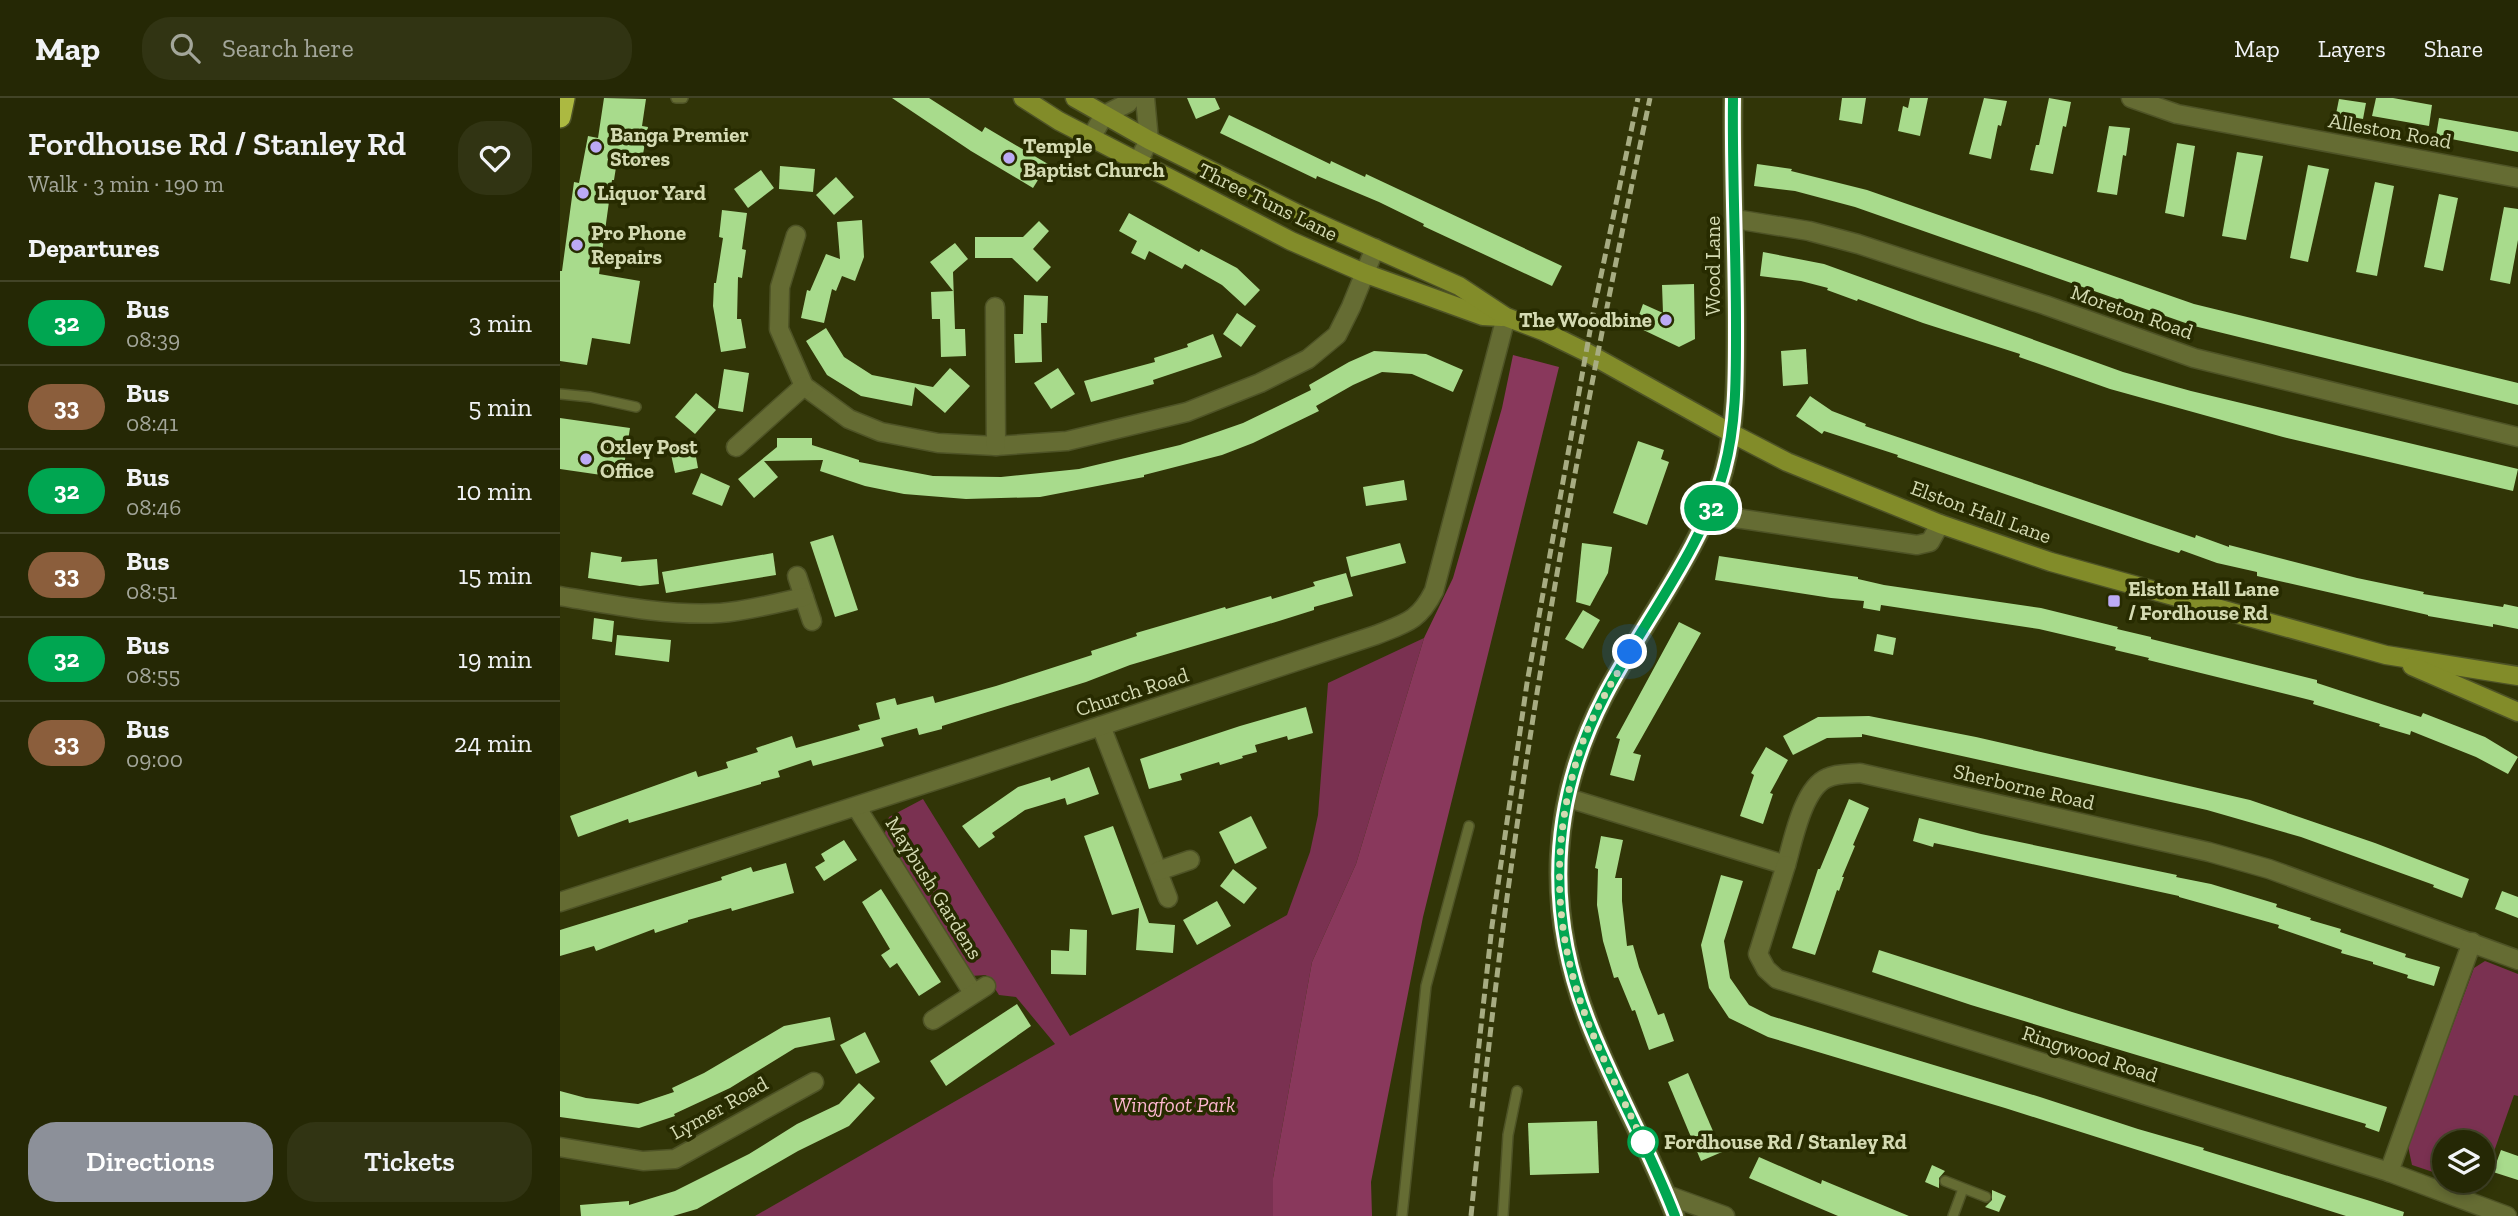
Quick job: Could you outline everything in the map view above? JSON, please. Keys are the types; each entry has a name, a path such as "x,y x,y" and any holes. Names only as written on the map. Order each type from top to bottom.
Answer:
{"highway":[{"path":"560,117 564,98"}],"street":[{"name":"Three Tuns Lane","path":"1023,98 1091,138 1291,241 1364,273 1483,316 1506,317"},
{"name":"Three Tuns Lane","path":"1075,98 1149,140 1300,215 1459,286 1506,317 1584,351"},
{"path":"1091,138 1104,115 1128,103 1132,98"},
{"path":"1138,162 1149,140 1145,98"},
{"name":"Wood Lane","path":"1675,1216 1589,1024 1574,984 1559,909 1558,879 1561,833 1581,746 1605,695 1709,514 1733,435 1736,386 1733,98"},
{"name":"Alleston Road","path":"2131,98 2177,114 2518,178"},
{"name":"Moreton Road","path":"1735,219 1809,231 1858,244 2045,305 2194,358 2518,436"},
{"path":"796,235 780,287 779,329 804,386 849,419 881,432 938,443 996,446 1067,442 1187,412 1260,383 1308,359 1337,335 1375,248"},
{"path":"995,307 996,446"},
{"name":"Church Road","path":"560,902 857,808 1408,622 1424,610 1439,576 1506,317"},
{"name":"Elston Hall Lane","path":"1584,351 1733,435 1787,462 1940,524 2075,569 2386,655 2518,676"},
{"path":"736,447 804,386"},
{"path":"1709,514 1917,545 1930,542 1940,524"},
{"path":"797,576 812,621"},
{"path":"560,596 645,610 693,613 721,613 804,597"},
{"name":"Elston Hall Lane","path":"2386,655 2518,712"},
{"path":"1101,726 1168,898"},
{"name":"Sherborne Road","path":"1786,864 1807,797 1816,785 1826,778 1860,774 2221,855 2269,869 2518,960"},
{"path":"1568,797 1786,864"},
{"name":"Maybush Gardens","path":"857,808 980,990 933,1020"},
{"path":"1157,871 1190,860"},
{"name":"Ringwood Road","path":"1786,864 1758,954 1766,969 1777,979 2389,1172 2507,1216"},
{"path":"2389,1172 2472,943"},
{"name":"Lymer Road","path":"560,1147 643,1161 675,1159 814,1082"},
{"path":"1667,1195 1725,1216"}],"lane":[{"path":"560,394 590,397 636,407"},
{"path":"1402,1216 1426,986 1469,825"},
{"path":"1503,1216 1508,1135 1517,1091"},
{"path":"1945,1181 1986,1197"},
{"path":"1952,1216 1963,1189"}],"green space":[{"name":"Wingfoot Park","path":"1424,638 1356,864 1312,962 1273,1178 1273,1216 755,1216 1055,1044 1016,997 999,995 986,975 971,976 884,837 889,817 923,799 1070,1036 1287,915 1310,852 1318,815 1328,683"},
{"path":"2485,961 2518,974 2518,1096 2514,1095 2495,1149 2495,1130 2432,1130 2432,1172 2412,1165 2408,1146 2474,968"}],"shaded area":[{"path":"1513,355 1559,367 1423,917 1371,1182 1372,1216 1273,1216 1273,1178 1312,962 1356,864 1424,638 1453,578 1502,408"}],"building":[{"path":"604,98 646,99 642,126 648,127 641,165 617,161 599,274 640,281 630,344 592,338 587,365 560,361 560,271 574,182 579,183 588,136 598,138"},
{"path":"892,98 929,98 982,132 985,127 1048,164 1033,188 971,151"},
{"path":"1187,98 1215,98 1220,109 1196,119"},
{"path":"1842,98 1866,98 1862,124 1839,120"},
{"path":"1910,98 1928,98 1920,136 1898,131 1903,106 1908,108"},
{"path":"1984,98 2007,101 2001,126 1998,125 1991,159 1969,154"},
{"path":"2049,98 2071,102 2053,174 2030,170 2036,145 2039,145"},
{"path":"2376,98 2393,98 2432,105 2429,126 2372,116"},
{"path":"2339,99 2366,103 2363,119 2336,114"},
{"path":"1229,115 1330,164 1331,161 1365,177 1366,174 1562,266 1552,286 1423,226 1424,224 1379,202 1317,176 1316,179 1220,133"},
{"path":"2439,118 2518,132 2518,152 2436,136"},
{"path":"2109,126 2130,128 2117,195 2097,192"},
{"path":"2177,143 2195,146 2184,217 2165,213"},
{"path":"2237,152 2263,156 2246,240 2222,236"},
{"path":"1757,164 1792,169 1791,171 1867,190 2194,304 2518,383 2518,405 2194,326 1855,207 1795,191 1754,186"},
{"path":"2308,165 2329,169 2308,262 2290,258"},
{"path":"780,166 815,169 813,192 779,189"},
{"path":"761,170 774,188 748,208 734,189"},
{"path":"836,177 854,197 834,215 816,195"},
{"path":"2375,182 2394,186 2377,276 2356,272"},
{"path":"2439,194 2458,198 2443,271 2424,267"},
{"path":"2504,207 2518,209 2518,240 2510,284 2490,280"},
{"path":"722,210 747,213 742,249 746,250 742,278 738,277 737,319 741,319 746,348 721,352 713,306 714,283 723,238 719,237"},
{"path":"1129,213 1199,252 1201,249 1237,268 1260,290 1245,306 1222,285 1185,264 1182,269 1149,251 1145,260 1131,253 1137,241 1119,231"},
{"path":"862,220 864,257 855,281 842,276 836,291 832,289 824,323 801,318 807,290 810,291 826,254 840,259 837,222"},
{"path":"1039,221 1049,231 1033,249 1051,267 1037,282 1012,258 975,258 975,237 1023,237"},
{"path":"955,243 968,259 953,272 955,329 965,329 966,356 941,357 940,319 932,319 931,292 953,291 930,262"},
{"path":"1763,252 1824,264 2123,372 2191,391 2518,469 2513,491 2283,437 2110,389 2019,357 2020,354 1858,299 1857,301 1827,290 1828,288 1801,281 1760,276"},
{"name":"The Woodbine","path":"1694,284 1695,339 1679,347 1635,326 1643,304 1663,313 1662,285"},
{"path":"1024,295 1048,296 1047,323 1041,323 1042,362 1015,363 1014,334 1023,334"},
{"path":"1237,313 1256,326 1241,347 1223,334"},
{"path":"826,328 844,357 872,375 933,387 950,368 970,386 945,413 915,387 912,406 861,396 827,375 806,341"},
{"path":"1213,334 1222,357 1153,380 1154,384 1091,402 1084,381 1155,362 1154,358 1188,347 1187,344"},
{"path":"1806,349 1808,384 1783,386 1781,351"},
{"path":"1374,351 1426,354 1463,370 1453,392 1412,374 1382,372 1316,406 1319,411 1222,455 1144,477 1040,497 966,499 904,494 865,486 820,471 823,460 764,461 778,477 754,498 738,479 777,447 777,438 812,438 812,445 859,462 933,476 1001,477 1079,469 1180,445 1243,423 1311,390 1309,385"},
{"path":"1058,368 1075,394 1051,409 1034,383"},
{"path":"724,369 749,373 743,412 718,408"},
{"path":"696,393 716,410 695,434 675,417"},
{"path":"1810,396 1832,411 1866,424 1865,426 2195,538 2196,535 2229,547 2424,592 2423,594 2518,607 2518,629 2428,616 2257,576 2257,572 2148,543 1897,457 1898,455 1824,431 1822,434 1796,416"},
{"path":"560,418 630,428 622,478 560,469"},
{"path":"693,440 698,468 675,473 669,445"},
{"path":"1638,441 1664,450 1661,459 1669,462 1647,525 1613,513"},
{"path":"701,473 730,486 722,506 692,494"},
{"path":"1404,480 1407,500 1366,506 1363,487"},
{"path":"833,535 858,610 835,617 810,542"},
{"path":"1400,543 1406,563 1351,577 1346,557"},
{"path":"1582,543 1612,547 1608,573 1590,606 1576,602"},
{"path":"591,552 622,557 621,562 657,559 659,584 640,586 588,578"},
{"path":"773,553 776,575 666,593 662,572"},
{"path":"1719,556 1858,577 1884,585 2041,608 2118,627 2117,629 2151,639 2317,680 2317,683 2421,717 2423,713 2485,737 2518,757 2508,774 2476,757 2411,731 2410,735 2379,726 2380,724 2313,704 2314,701 2148,660 2149,658 2115,650 2116,647 2039,629 1881,605 1880,611 1863,608 1864,601 1715,580"},
{"path":"1346,573 1353,596 1130,665 1086,682 942,726 942,729 919,735 917,728 881,738 884,746 813,766 811,760 778,771 780,777 761,784 629,823 628,819 578,837 570,816 696,771 698,777 728,768 726,762 758,752 756,748 792,736 796,748 860,730 858,725 880,719 876,703 895,698 897,705 933,696 935,703 1092,655 1091,651 1137,636 1136,633 1225,607 1226,609 1271,596 1272,599 1315,586 1313,582"},
{"path":"1583,610 1600,620 1583,649 1565,639"},
{"path":"594,618 614,621 612,642 592,639"},
{"path":"1679,622 1701,633 1633,753 1641,755 1634,781 1610,775 1620,739 1616,738"},
{"path":"1877,634 1896,638 1893,655 1874,651"},
{"path":"617,635 671,640 669,662 615,655"},
{"path":"1306,707 1313,733 1288,740 1287,736 1255,745 1257,752 1242,756 1243,758 1180,774 1182,780 1149,789 1140,759"},
{"path":"1869,716 1976,737 2250,800 2469,879 2462,898 2433,887 2434,885 2301,837 2207,810 1862,734 1862,737 1827,738 1793,755 1783,736 1818,717"},
{"path":"1766,747 1788,760 1770,793 1773,794 1763,824 1740,816 1754,775 1751,773"},
{"path":"1089,767 1099,794 1067,805 1065,798 1025,810 992,833 995,837 979,848 962,826 1018,787 1050,777 1051,781"},
{"path":"1849,799 1869,808 1853,845 1855,846 1815,955 1792,948 1818,869"},
{"path":"1251,816 1267,848 1235,864 1219,832"},
{"path":"1919,818 2211,884 2277,904 2276,907 2341,929 2340,932 2406,954 2405,957 2440,967 2434,986 2407,978 2408,975 2373,962 2341,953 2342,950 2278,928 2279,925 2179,896 1934,843 1933,847 1913,841"},
{"path":"1113,826 1149,923 1175,925 1173,953 1136,950 1139,908 1112,915 1084,836"},
{"path":"1601,836 1623,840 1615,878 1622,878 1627,946 1633,945 1658,1015 1664,1013 1674,1041 1649,1050 1635,1010 1632,1011 1618,977 1614,978 1603,941 1597,905 1598,869 1595,868"},
{"path":"844,840 857,860 824,881 815,867 825,861 821,854"},
{"path":"786,863 794,893 732,911 731,908 688,920 655,933 654,929 596,951 594,946 560,956 560,930 722,880 721,877 751,867 753,872"},
{"path":"1233,869 1257,888 1244,904 1220,886"},
{"path":"1721,875 1743,881 1724,941 1730,978 1749,1005 1771,1016 2204,1148 2203,1150 2404,1212 2403,1216 2346,1216 2005,1108 1768,1037 1729,1018 1709,988 1701,945"},
{"path":"881,889 941,982 919,996 897,963 890,968 881,955 890,949 862,902"},
{"path":"2502,891 2518,897 2518,918 2495,909"},
{"path":"1217,901 1231,926 1197,945 1183,920"},
{"path":"1070,929 1087,930 1086,975 1051,974 1051,950 1069,951"},
{"path":"1879,950 2072,1012 2387,1107 2379,1132 2365,1127 2366,1124 1971,1005 1872,972"},
{"path":"1017,1004 1031,1026 946,1086 930,1061"},
{"path":"830,1017 835,1040 795,1048 730,1088 674,1114 675,1116 639,1128 560,1117 560,1091 586,1098 638,1104 674,1092 672,1088 704,1073 784,1026"},
{"path":"865,1032 880,1062 856,1074 840,1045"},
{"path":"1688,1073 1722,1152 1701,1161 1668,1082"},
{"path":"859,1083 875,1098 849,1126 798,1151 697,1209 673,1216 581,1216 580,1205 629,1201 629,1205 675,1191 839,1104"},
{"path":"1597,1121 1599,1173 1530,1175 1528,1123"},
{"path":"2501,1150 2518,1156 2518,1180 2495,1173"},
{"path":"1759,1157 1821,1184 1822,1180 1909,1216 1838,1216 1749,1178"},
{"path":"1932,1165 1945,1171 1939,1178 1939,1188 1925,1182"},
{"path":"1992,1190 2006,1196 1999,1212 1985,1207 1992,1200"}],"railway":[{"path":"1472,1108 1492,926 1527,683 1593,314 1638,98"},
{"path":"1471,1216 1501,944 1542,664 1611,286 1650,98"}],"bus line":[{"name":"32","path":"1675,1216 1589,1024 1574,984 1559,909 1559,858 1564,815 1581,746 1605,695 1709,514 1733,435 1736,386 1733,98"}],"place":[{"name":"Banga Premier Stores","path":"596,147"},
{"name":"Temple Baptist Church","path":"1009,158"},
{"name":"Liquor Yard","path":"583,193"},
{"name":"Pro Phone Repairs","path":"577,245"},
{"name":"The Woodbine","path":"1666,320"},
{"name":"Oxley Post Office","path":"586,459"},
{"name":"Elston Hall Lane / Fordhouse Rd","path":"2114,601"},
{"name":"Fordhouse Rd / Stanley Rd","path":"1643,1142"}],"route":[{"path":"1630,652 1605,695 1581,746 1561,833 1558,879 1559,909 1574,984 1589,1024 1645,1146 1643,1142"}]}
